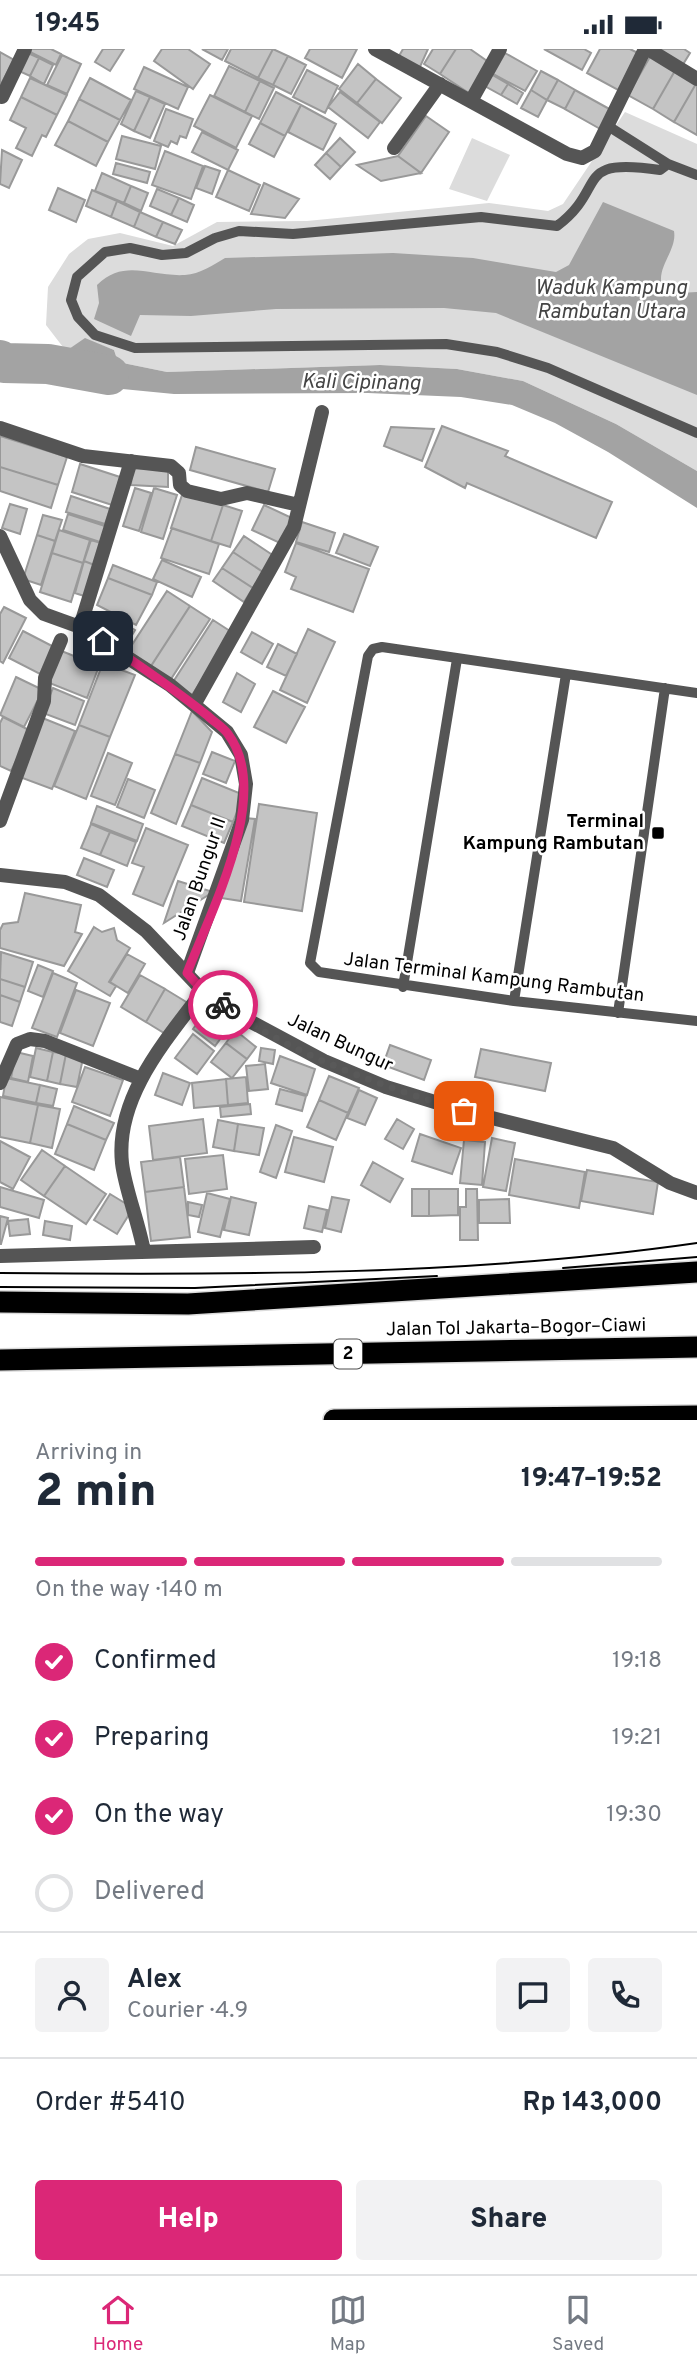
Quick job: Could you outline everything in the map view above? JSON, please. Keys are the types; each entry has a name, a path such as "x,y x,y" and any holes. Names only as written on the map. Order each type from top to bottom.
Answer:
{"highway":[{"path":"0,1302 188,1304 697,1272"},
{"name":"Jalan Tol Jakarta–Bogor–Ciawi","path":"0,1360 697,1347"},
{"path":"334,1420 697,1416"}],"street":[{"path":"2,97 25,49"},
{"path":"375,49 567,154 582,158 595,151 647,49 697,79"},
{"path":"471,101 500,49"},
{"path":"394,148 440,84"},
{"path":"194,705 294,527 322,412"},
{"path":"0,428 83,456 171,467 179,473 180,485 187,491 220,499 247,493 299,505"},
{"path":"80,627 131,461"},
{"name":"Jalan Bungur II","path":"0,536 30,600 44,614 80,627 194,705 227,732 241,755 246,783 242,820 187,973"},
{"path":"0,821 44,701 44,678 61,640"},
{"name":"Jalan Bungur","path":"0,875 65,882 99,895 146,931 203,991 229,1010 324,1061 386,1087 464,1111 613,1148 670,1184 697,1193"},
{"path":"144,1252 122,1166 121,1140 141,1079 203,991"},
{"path":"0,1083 17,1044 30,1039 45,1041 141,1079"},
{"path":"0,1256 314,1247"}],"lane":[{"path":"608,125 668,164 697,175"},
{"path":"668,164 660,170 624,165 606,168 592,179 569,217 557,226 481,217 293,234 239,231 215,238 186,253 162,255 130,248 105,252 77,277 71,300 78,317 95,335 135,348 446,344 497,352 548,368 697,433"},
{"name":"Jalan Terminal Kampung Rambutan","path":"697,694 382,647 373,649 368,656 310,963 319,972 404,987 697,1021"},
{"path":"404,987 457,659"},
{"path":"513,1001 566,674"},
{"path":"618,1013 665,688"}],"shaded area":[{"path":"625,112 697,144 697,471 616,424 523,381 457,369 380,365 167,372 118,362 114,350 85,339 66,351 46,325 48,287 69,254 88,239 120,233 173,246 217,222 307,221 489,203 548,211 563,204"},
{"path":"472,138 510,155 487,201 449,189"}],"water":[{"name":"Waduk Kampung Rambutan Utara","path":"603,202 674,231 673,244 661,274 661,281 679,293 697,292 697,395 496,313 444,308 276,309 191,316 140,315 131,336 94,319 99,303 97,285 107,277 128,270 185,275 206,269 225,258 393,253 473,258 556,272 569,265"},
{"path":"85,338 114,350 118,362 167,372 380,365 457,369 523,381 616,424 697,471 697,508 608,452 555,423 512,405 461,397 368,393 174,394 40,381 66,351"}],"building":[{"path":"51,49 61,54 56,65 28,51"},
{"path":"103,49 124,49 110,71 95,62"},
{"path":"162,49 188,49 210,64 193,89 154,61"},
{"path":"202,49 228,49 222,60"},
{"path":"231,49 273,49 258,78 225,61"},
{"path":"273,49 288,56 273,85 258,78"},
{"path":"310,49 357,49 342,78 305,58"},
{"path":"403,49 428,49 419,69 399,56"},
{"path":"433,49 456,49 440,74 424,64"},
{"path":"456,49 470,49 490,63 472,95 440,74"},
{"path":"544,49 584,49 591,53 582,70"},
{"path":"600,49 630,49 638,53 618,90 587,73"},
{"path":"657,49 684,49 690,53 682,66"},
{"path":"0,52 14,60 1,84 0,84"},
{"path":"28,53 39,58 30,76 19,71"},
{"path":"505,53 537,71 525,91 493,74"},
{"path":"62,55 81,64 67,94 47,85"},
{"path":"651,55 676,69 653,109 628,95"},
{"path":"288,56 306,65 291,94 273,85"},
{"path":"39,58 53,65 44,84 30,76"},
{"path":"358,64 376,79 357,103 339,89"},
{"path":"229,66 260,81 245,112 214,96"},
{"path":"144,67 188,87 178,109 134,89"},
{"path":"676,69 697,82 674,122 653,109"},
{"path":"307,70 338,86 325,113 293,97"},
{"path":"541,71 558,80 547,100 531,90"},
{"path":"489,73 508,84 501,95 483,85"},
{"path":"30,78 67,95 57,115 21,97"},
{"path":"90,78 131,100 120,120 79,99"},
{"path":"376,79 401,98 382,123 357,103"},
{"path":"558,80 575,90 565,109 547,100"},
{"path":"260,81 274,88 259,119 245,112"},
{"path":"697,82 697,135 674,122"},
{"path":"508,84 523,93 517,104 501,95"},
{"path":"531,90 547,100 538,117 521,108"},
{"path":"575,90 613,111 602,130 565,109"},
{"path":"136,91 150,97 134,131 121,124"},
{"path":"276,92 301,105 285,136 260,123"},
{"path":"340,92 380,122 368,138 328,107"},
{"path":"210,95 252,116 236,148 194,126"},
{"path":"21,97 57,115 46,137 42,135 32,156 16,148 26,128 10,120"},
{"path":"150,97 165,104 150,138 134,131"},
{"path":"79,99 120,120 108,142 68,121"},
{"path":"301,105 336,124 323,150 288,132"},
{"path":"166,109 193,119 186,138 180,136 177,144 171,141 168,147 154,141"},
{"path":"426,116 449,132 421,173 398,156"},
{"path":"68,121 108,142 96,166 55,145"},
{"path":"260,123 285,136 274,157 249,144"},
{"path":"202,132 238,150 228,170 192,152"},
{"path":"122,136 161,146 155,169 116,159"},
{"path":"340,138 355,152 341,167 326,153"},
{"path":"2,150 22,160 9,188 0,184"},
{"path":"165,151 203,166 191,199 152,185"},
{"path":"326,153 341,167 330,179 315,165"},
{"path":"398,156 421,173 381,181 357,165"},
{"path":"116,163 150,172 147,183 113,174"},
{"path":"205,166 220,171 212,194 196,188"},
{"path":"228,170 260,185 249,211 216,197"},
{"path":"102,173 131,186 124,203 95,191"},
{"path":"264,183 299,199 285,218 251,214"},
{"path":"131,186 148,193 141,211 124,203"},
{"path":"58,188 85,200 76,222 49,210"},
{"path":"157,189 179,198 171,215 150,206"},
{"path":"92,190 117,201 111,217 86,206"},
{"path":"179,198 194,205 187,222 171,215"},
{"path":"117,201 140,212 134,227 111,217"},
{"path":"140,212 163,222 156,237 134,227"},
{"path":"163,222 182,230 175,244 156,237"},
{"path":"442,426 508,451 505,456 612,502 596,538 467,483 465,488 425,467"},
{"path":"391,427 434,429 422,461 384,446"},
{"path":"0,436 67,457 58,485 0,467"},
{"path":"196,447 275,469 268,492 190,470"},
{"path":"80,464 120,477 112,505 72,492"},
{"path":"0,467 58,485 51,508 0,491"},
{"path":"132,468 168,470 168,487 131,485"},
{"path":"135,488 151,493 139,531 123,526"},
{"path":"154,488 177,495 163,539 141,532"},
{"path":"183,492 223,505 211,541 171,528"},
{"path":"71,496 110,509 105,524 66,512"},
{"path":"10,504 27,509 20,534 2,528"},
{"path":"223,505 242,511 230,547 211,541"},
{"path":"264,505 294,519 282,544 252,530"},
{"path":"68,514 108,527 103,543 63,530"},
{"path":"43,515 62,520 55,541 37,535"},
{"path":"302,522 335,533 329,552 296,542"},
{"path":"172,528 219,544 209,574 161,558"},
{"path":"59,530 90,540 83,563 52,553"},
{"path":"344,534 378,547 370,566 336,553"},
{"path":"37,535 55,541 41,585 23,579"},
{"path":"244,536 274,556 263,572 233,552"},
{"path":"91,540 104,544 97,566 84,561"},
{"path":"296,543 369,569 353,612 291,589 296,577 285,572"},
{"path":"233,552 263,572 253,588 222,568"},
{"path":"52,553 83,563 71,602 40,592"},
{"path":"162,560 201,577 192,597 153,579"},
{"path":"84,561 97,566 87,597 75,593"},
{"path":"113,565 157,582 152,595 108,578"},
{"path":"222,568 253,588 244,602 213,581"},
{"path":"108,578 152,595 136,625 97,605"},
{"path":"167,591 190,606 151,666 128,651"},
{"path":"190,606 210,619 171,679 151,666"},
{"path":"4,607 26,618 3,663 0,661 0,614"},
{"path":"111,615 135,630 122,652 98,636"},
{"path":"213,620 233,633 192,695 173,682"},
{"path":"308,629 335,642 307,703 280,690"},
{"path":"23,631 54,647 40,674 9,658"},
{"path":"252,632 273,644 262,664 241,652"},
{"path":"278,644 297,654 286,676 267,667"},
{"path":"59,650 99,666 87,698 47,682"},
{"path":"103,663 135,675 110,737 79,725"},
{"path":"237,673 255,684 241,712 223,702"},
{"path":"16,677 43,690 24,727 0,715"},
{"path":"53,688 84,701 75,725 43,713"},
{"path":"273,691 305,707 286,743 254,727"},
{"path":"192,711 212,732 200,763 175,754"},
{"path":"3,717 31,731 11,771 0,766 0,723"},
{"path":"40,717 75,731 52,789 17,776"},
{"path":"79,725 110,737 86,799 54,786"},
{"path":"212,752 235,761 226,783 203,774"},
{"path":"108,753 132,763 115,805 91,796"},
{"path":"175,754 200,763 176,824 151,813"},
{"path":"202,778 244,795 233,822 191,805"},
{"path":"128,779 155,790 144,818 117,807"},
{"path":"259,804 317,813 302,911 244,902"},
{"path":"191,805 233,822 224,843 182,826"},
{"path":"97,806 143,824 137,841 91,823"},
{"path":"245,818 255,819 241,901 221,898"},
{"path":"91,824 110,832 100,855 81,848"},
{"path":"146,828 188,845 163,906 133,894 144,867 132,863"},
{"path":"110,832 136,842 127,866 100,855"},
{"path":"84,858 114,870 107,887 77,875"},
{"path":"178,881 213,892 164,923"},
{"path":"25,893 81,905 75,932 82,934 64,966 0,948 0,930 3,924 18,922"},
{"path":"94,927 102,932 114,928 117,940 130,948 109,982 116,986 110,996 68,971"},
{"path":"1,952 33,962 25,987 0,979"},
{"path":"127,954 145,964 128,993 110,982"},
{"path":"38,965 53,971 43,997 28,991"},
{"path":"53,973 77,983 57,1037 32,1028"},
{"path":"140,975 165,989 146,1022 121,1007"},
{"path":"0,979 25,987 20,1002 0,995"},
{"path":"165,989 188,1003 169,1036 146,1022"},
{"path":"76,990 110,1003 93,1046 60,1033"},
{"path":"0,995 20,1002 12,1026 0,1022"},
{"path":"207,1010 229,1027 215,1046 193,1029"},
{"path":"235,1030 256,1047 247,1059 226,1043"},
{"path":"193,1034 214,1051 197,1074 175,1058"},
{"path":"226,1043 247,1059 232,1078 211,1062"},
{"path":"390,1045 431,1060 424,1080 383,1065"},
{"path":"36,1048 53,1052 47,1081 30,1077"},
{"path":"261,1048 275,1050 273,1064 259,1061"},
{"path":"481,1049 551,1063 545,1091 475,1077"},
{"path":"16,1052 33,1056 28,1082 11,1078"},
{"path":"53,1052 66,1054 60,1084 47,1081"},
{"path":"66,1054 83,1058 77,1087 60,1084"},
{"path":"280,1056 315,1069 307,1095 271,1083"},
{"path":"265,1064 268,1089 249,1091 246,1066"},
{"path":"85,1067 123,1080 110,1116 72,1102"},
{"path":"163,1073 190,1083 182,1105 155,1095"},
{"path":"329,1076 359,1088 348,1113 319,1100"},
{"path":"246,1077 248,1103 228,1105 226,1079"},
{"path":"6,1078 40,1085 36,1103 3,1096"},
{"path":"226,1079 228,1105 194,1108 192,1083"},
{"path":"40,1085 57,1089 53,1106 36,1103"},
{"path":"280,1089 306,1096 302,1111 276,1104"},
{"path":"359,1090 377,1098 365,1125 347,1118"},
{"path":"0,1097 38,1105 30,1143 0,1137"},
{"path":"319,1100 348,1113 336,1140 307,1127"},
{"path":"250,1104 251,1114 221,1117 220,1107"},
{"path":"38,1105 60,1109 52,1148 30,1143"},
{"path":"74,1106 114,1123 106,1140 67,1124"},
{"path":"203,1119 207,1153 153,1160 149,1126"},
{"path":"397,1119 414,1129 403,1149 385,1139"},
{"path":"218,1120 238,1124 234,1151 213,1147"},
{"path":"67,1124 106,1140 94,1170 55,1154"},
{"path":"238,1124 264,1128 259,1155 234,1151"},
{"path":"276,1125 292,1131 276,1178 260,1172"},
{"path":"420,1134 461,1148 452,1174 412,1161"},
{"path":"294,1137 333,1147 324,1182 285,1172"},
{"path":"492,1138 515,1143 506,1191 483,1187"},
{"path":"464,1140 485,1142 482,1185 460,1183"},
{"path":"0,1141 30,1157 13,1189 0,1182"},
{"path":"42,1150 65,1166 44,1196 21,1180"},
{"path":"223,1155 227,1189 189,1194 185,1159"},
{"path":"180,1157 184,1187 145,1192 141,1162"},
{"path":"515,1159 585,1172 579,1208 509,1195"},
{"path":"373,1162 403,1179 390,1202 361,1185"},
{"path":"65,1166 106,1194 86,1224 44,1196"},
{"path":"587,1170 658,1182 653,1214 581,1201"},
{"path":"0,1187 44,1200 39,1218 0,1207"},
{"path":"184,1187 190,1237 151,1241 145,1192"},
{"path":"412,1189 429,1189 429,1216 412,1216"},
{"path":"429,1189 458,1189 458,1215 429,1216"},
{"path":"466,1189 477,1189 478,1240 460,1240 460,1207 466,1207"},
{"path":"207,1193 230,1199 220,1237 198,1232"},
{"path":"110,1194 133,1208 117,1234 94,1220"},
{"path":"231,1197 256,1203 249,1235 224,1230"},
{"path":"332,1197 349,1200 341,1232 325,1228"},
{"path":"509,1199 510,1223 479,1223 479,1200"},
{"path":"188,1202 202,1205 199,1217 188,1215"},
{"path":"309,1206 327,1210 322,1232 304,1228"},
{"path":"0,1216 8,1218 1,1244 0,1244"},
{"path":"28,1219 30,1234 10,1236 8,1221"},
{"path":"45,1221 72,1226 70,1240 43,1235"}],"waterway":[{"name":"Kali Cipinang","path":"0,360 4,363 48,364 109,375"}],"tram line":[{"path":"0,1273 174,1274 437,1268 611,1254 697,1243"},
{"path":"563,1268 697,1257"},
{"path":"0,1287 195,1288 437,1276"}],"way so far":[{"path":"223,1005 324,1061 386,1087 464,1111"}],"place":[{"name":"Terminal Kampung Rambutan","path":"658,833"}],"route":[{"path":"103,641 170,685 227,732 241,755 246,783 242,820 217,896 187,973 203,991 223,1005"}]}
